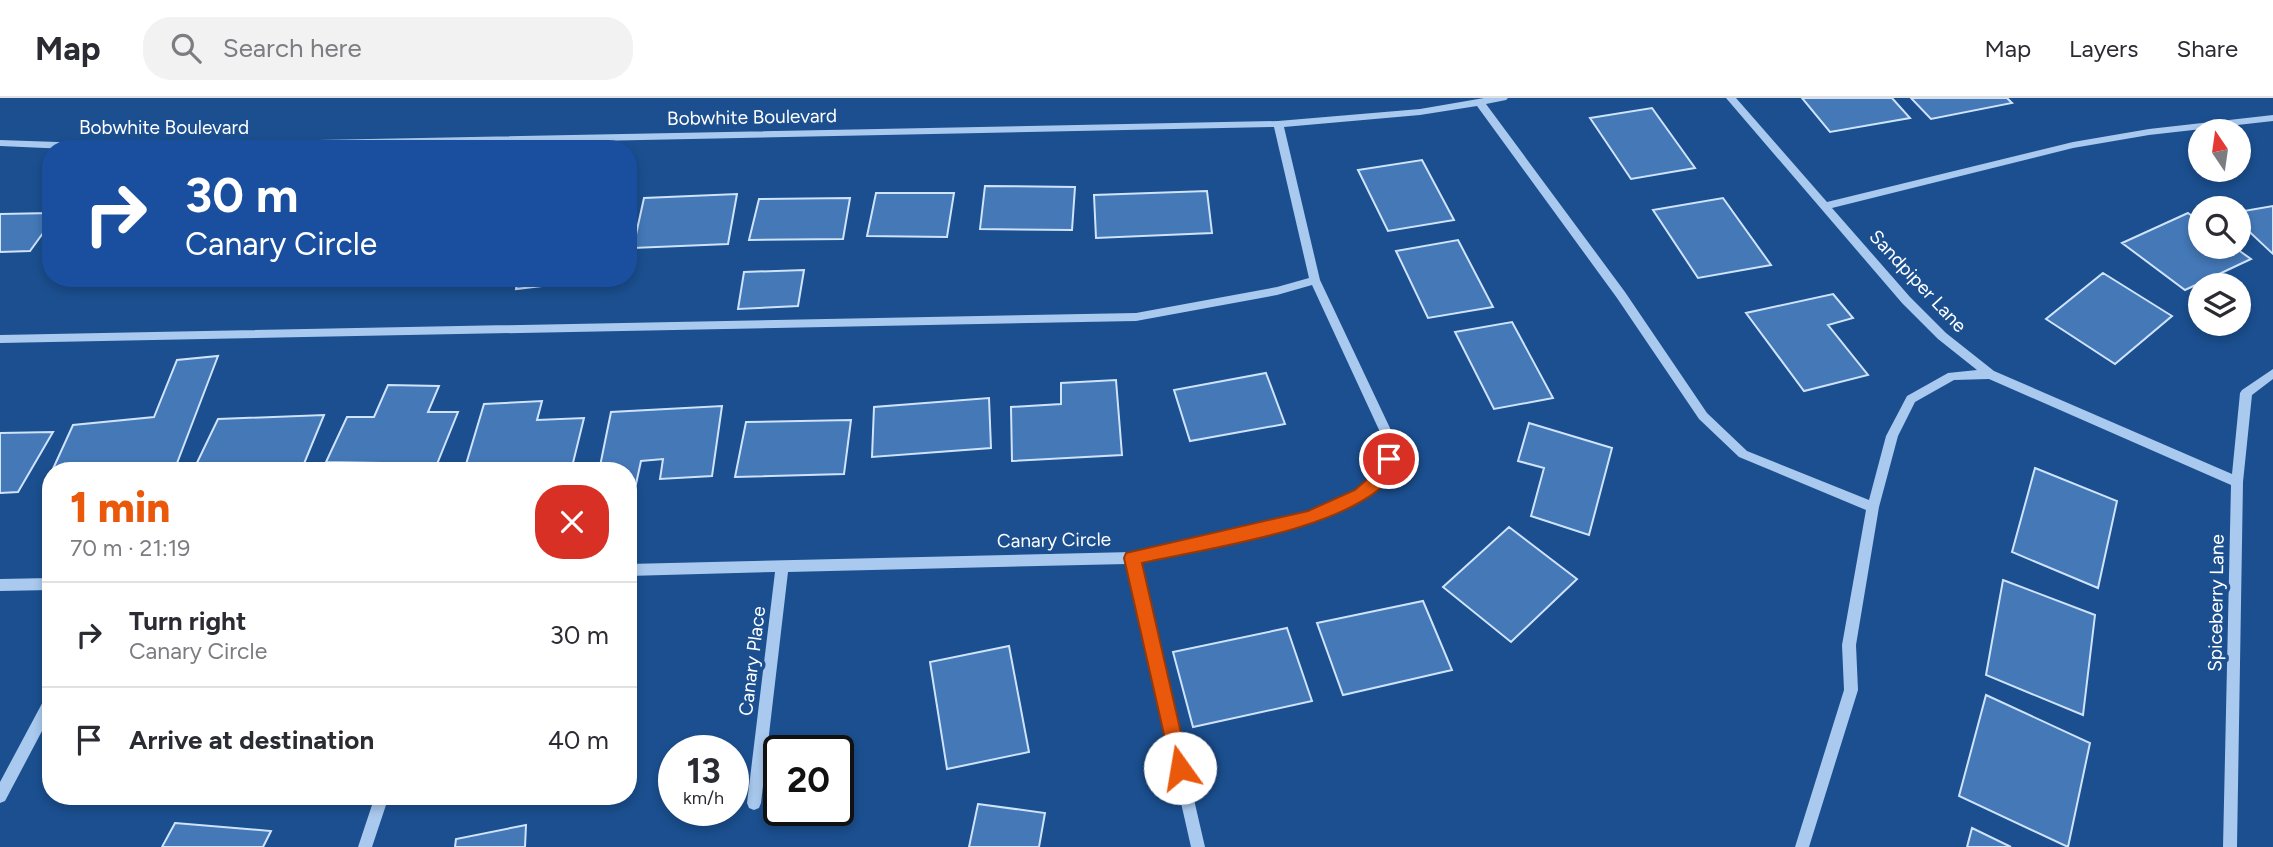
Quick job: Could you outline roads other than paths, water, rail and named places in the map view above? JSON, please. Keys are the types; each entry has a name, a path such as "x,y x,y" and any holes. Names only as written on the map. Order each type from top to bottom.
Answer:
{"street":[{"name":"Bobwhite Boulevard","path":"479,140 1278,124 1420,112 1503,98"},
{"name":"Sandpiper Lane","path":"1731,98 1933,327 1990,374 2237,482"},
{"path":"1480,103 1621,295 1703,416 1743,454 1873,507"},
{"path":"1825,206 2073,145 2149,132 2273,117"},
{"name":"Canary Circle","path":"637,570 1132,558 1311,518 1360,495 1385,474 1392,445 1315,280 1278,124"},
{"name":"Bobwhite Boulevard","path":"0,144 42,145"},
{"path":"0,339 1136,317 1277,291 1315,280"},
{"name":"Spiceberry Lane","path":"2230,847 2237,482 2246,393 2273,373"},
{"path":"1802,847 1852,690 1849,645 1873,507 1892,436 1910,399 1952,376 1990,374"},
{"path":"1132,558 1198,847"},
{"name":"Canary Place","path":"754,803 782,566"},
{"path":"0,585 42,584"},
{"path":"0,796 42,717"},
{"path":"365,847 379,805"}]}
